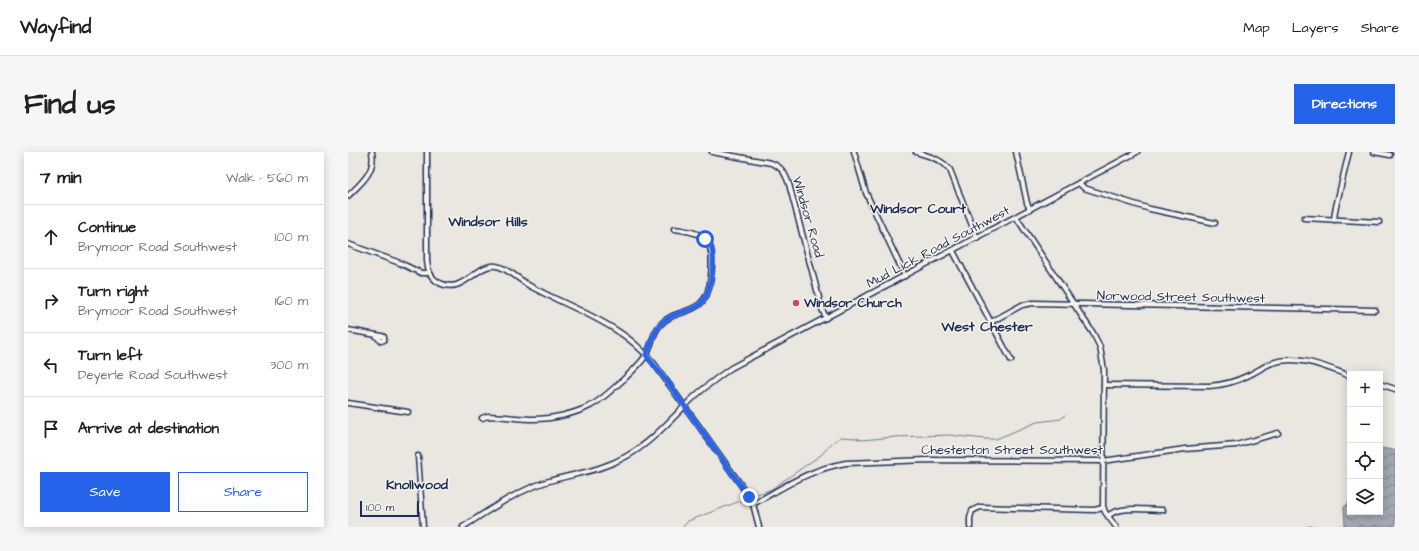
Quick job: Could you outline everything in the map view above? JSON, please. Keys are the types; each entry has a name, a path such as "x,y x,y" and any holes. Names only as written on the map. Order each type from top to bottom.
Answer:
{"street":[{"path":"348,196 371,170 373,161 372,152"},
{"path":"427,152 427,261 430,273 437,281 447,285 455,285 491,266 501,267 529,285 618,331 646,355 685,406 753,504 759,527"},
{"name":"Windsor Road","path":"712,152 768,162 777,165 784,171 789,184 826,318"},
{"path":"854,152 866,193 905,276"},
{"path":"916,152 940,160 947,166 955,182 977,238"},
{"path":"1016,152 1027,203 1030,209"},
{"name":"Mud Lick Road Southwest","path":"463,527 511,498 533,487 596,470 616,462 649,441 704,389 732,368 1138,152"},
{"path":"1334,220 1349,152"},
{"path":"1374,152 1390,155"},
{"path":"1079,183 1084,188 1142,206 1214,223"},
{"path":"1016,217 1093,333 1100,347 1104,384 1103,508 1116,527"},
{"path":"1304,218 1379,222"},
{"path":"482,418 488,416 533,419 583,409 602,398 643,360 656,330 663,321 671,316 699,305 705,299 710,286 713,255 711,246 702,236 692,232 674,229"},
{"path":"348,244 391,259 421,273 430,273"},
{"path":"953,251 1011,360"},
{"name":"Norwood Street Southwest","path":"991,322 1012,310 1027,304 1374,310"},
{"path":"348,330 376,336"},
{"path":"1104,384 1195,386 1220,385 1237,381 1274,363 1289,360 1303,361 1347,375"},
{"path":"1383,385 1395,389"},
{"path":"348,403 408,412"},
{"name":"Chesterton Street Southwest","path":"753,504 812,472 846,463 928,460 1103,461 1185,449 1236,445 1278,434"},
{"path":"418,456 423,527"},
{"path":"970,527 972,511 980,507 1094,510 1103,508"},
{"path":"1108,516 1112,513 1123,510 1162,510"}],"water":[{"path":"1383,448 1395,450 1395,527 1345,527 1344,507 1347,504 1347,515 1383,515"}],"waterway":[{"path":"751,496 770,490 821,455 833,442 841,437 862,440 949,435 996,439 1037,422 1061,419 1065,415"},
{"path":"683,527 688,521 748,498"},
{"path":"1334,527 1346,525"},
{"path":"1306,527 1316,527"}],"place":[{"name":"Windsor Church","path":"796,303"}],"district":[{"name":"Windsor Court","path":"918,209"},
{"name":"Windsor Hills","path":"488,222"},
{"name":"West Chester","path":"987,327"},
{"name":"Knollwood","path":"417,485"}],"route":[{"path":"705,239 711,246 713,255 711,282 705,299 694,308 680,312 663,321 656,330 646,355 667,381 749,497"}]}
